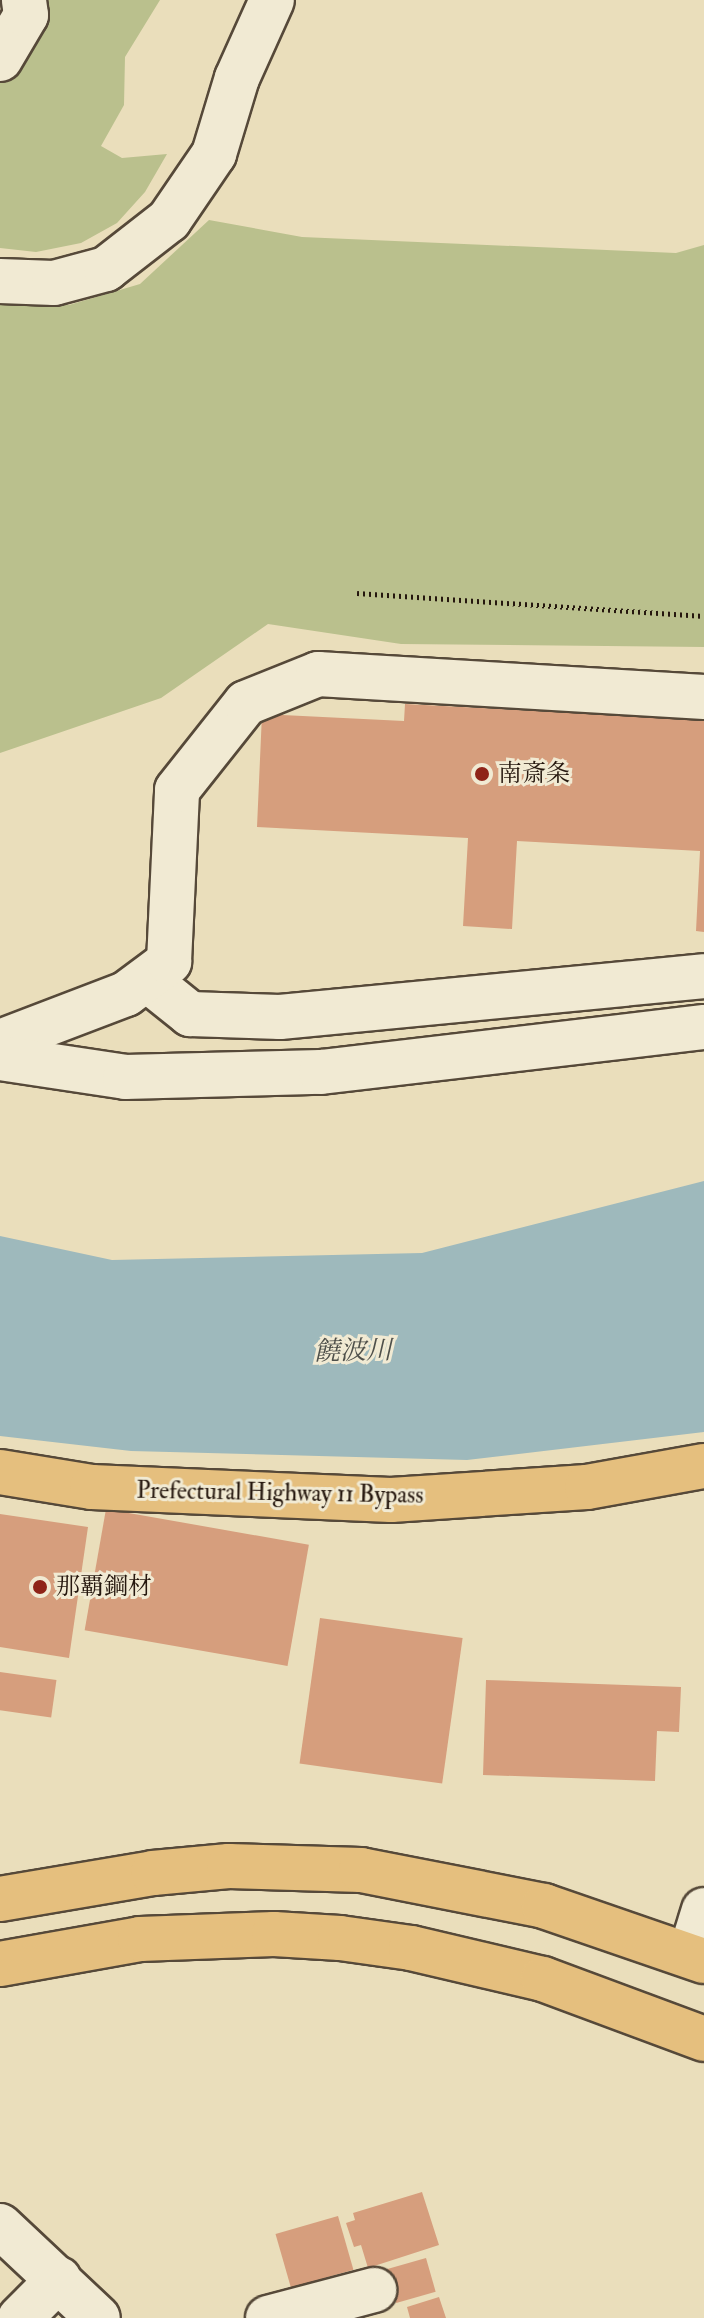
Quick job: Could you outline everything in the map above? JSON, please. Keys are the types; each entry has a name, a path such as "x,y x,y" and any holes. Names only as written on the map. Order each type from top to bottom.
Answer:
{"main road":[{"name":"Prefectural Highway 11 Bypass","path":"0,1472 92,1487 391,1500 587,1487 704,1466"},
{"path":"0,1899 153,1873 229,1866 361,1870 518,1900 697,1958"},
{"path":"0,1964 140,1939 260,1934 340,1938 411,1948 543,1979 704,2039"}],"street":[{"path":"0,59 26,15 24,0"},
{"path":"0,281 54,283 106,269 169,220 214,154 237,78 272,0"},
{"path":"0,1042 149,981 169,962 177,790 246,703 318,674 704,697"},
{"path":"149,981 190,1014 280,1017 704,976"},
{"path":"0,1058 125,1077 321,1072 704,1027"},
{"path":"697,1958 704,1910"},
{"path":"0,2226 98,2318"},
{"path":"20,2318 59,2279"},
{"path":"268,2318 374,2290"}],"path":[{"path":"357,593 704,616"}],"green space":[{"path":"35,0 160,0 125,57 124,105 101,146 122,158 167,154 145,192 117,223 81,243 36,252 0,248 0,81 25,51"},
{"path":"209,220 302,237 676,253 704,245 704,647 401,644 268,624 161,698 0,753 0,304 69,305 140,284"}],"water":[{"name":"饒波川","path":"704,1181 704,1432 467,1460 131,1451 0,1436 0,1236 112,1260 422,1253"}],"building":[{"name":"南斎条","path":"405,704 704,720 704,932 696,931 700,851 517,841 512,929 463,926 468,838 257,827 262,714 404,721"},
{"path":"106,1509 309,1545 288,1666 85,1630"},
{"name":"那覇鋼材","path":"0,1514 88,1527 69,1658 0,1647"},
{"path":"320,1618 463,1638 442,1784 300,1764"},
{"path":"0,1672 56,1680 51,1718 0,1710"},
{"path":"486,1680 681,1687 679,1732 657,1731 655,1781 483,1775"},
{"path":"422,2192 439,2245 368,2268 361,2245 354,2247 346,2223 355,2220 353,2213"},
{"path":"338,2216 353,2270 291,2288 276,2234"},
{"path":"426,2258 436,2292 396,2303 387,2269"},
{"path":"439,2297 446,2318 410,2318 407,2307"}],"place":[{"name":"南斎条","path":"482,774"},
{"name":"那覇鋼材","path":"40,1587"}]}
